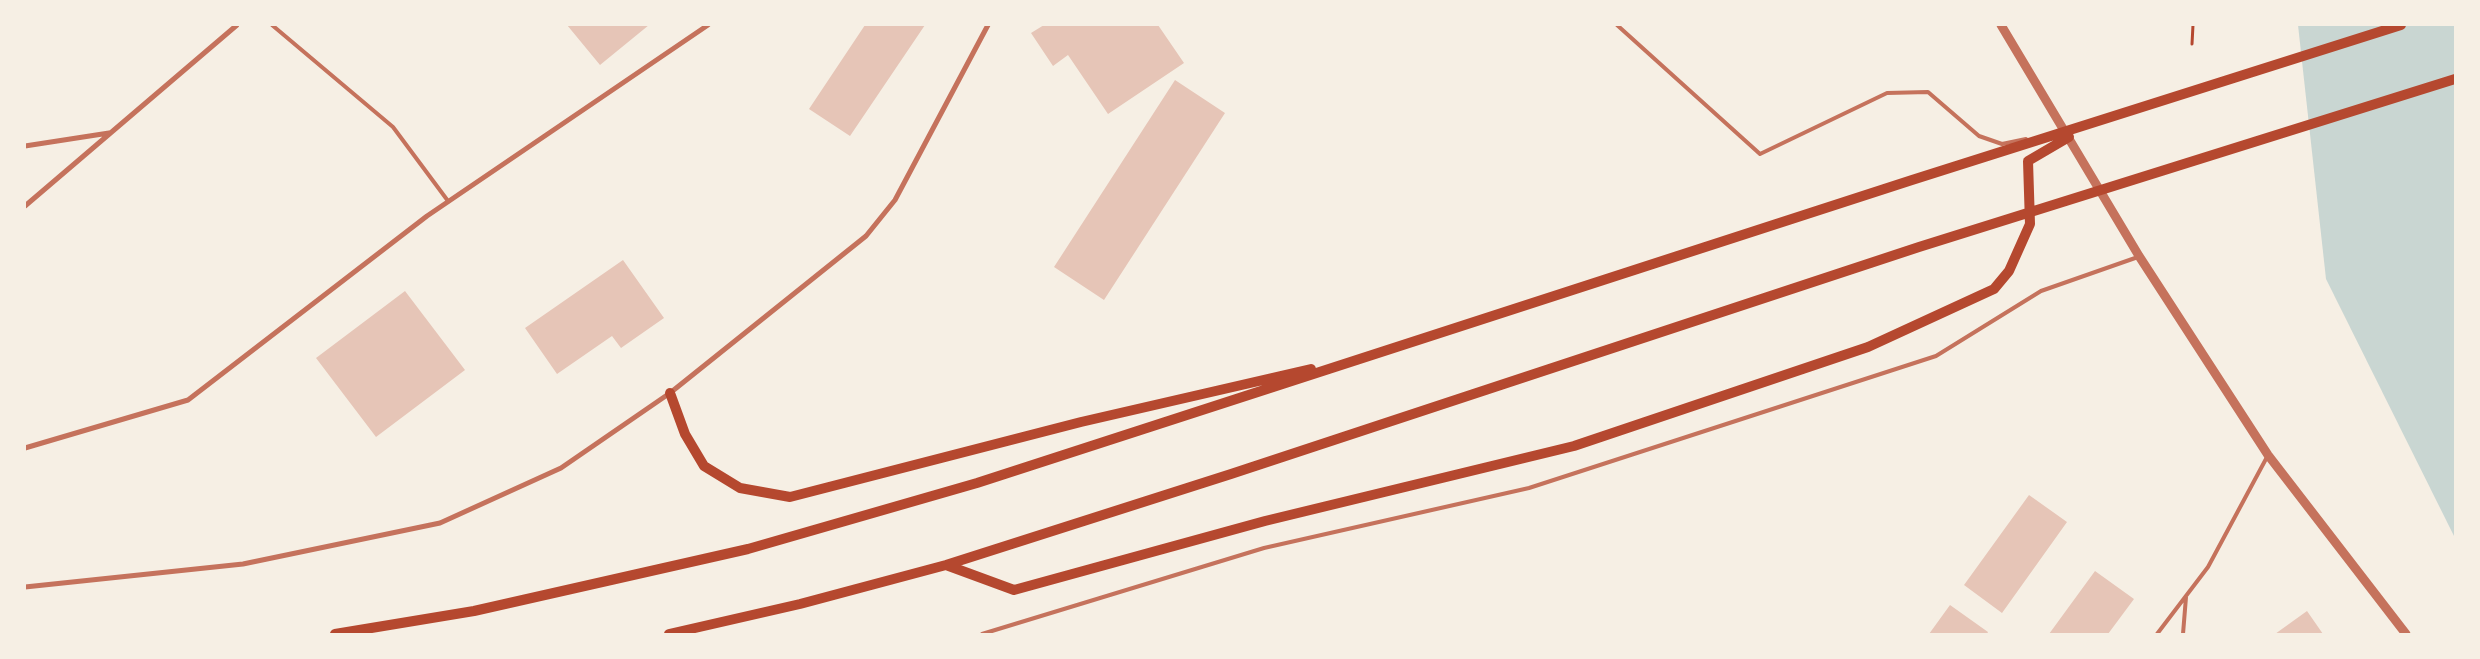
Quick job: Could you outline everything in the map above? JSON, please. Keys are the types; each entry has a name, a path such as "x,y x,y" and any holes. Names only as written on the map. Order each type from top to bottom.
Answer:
{"main road":[{"path":"335,634 474,610 748,549 977,483 1912,180 2401,25"},
{"path":"670,634 800,604 946,565 1231,474 1919,247 2455,79"},
{"path":"946,565 1014,590 1266,521 1574,446 1868,347 1994,289 2009,271 2030,224 2028,161 2069,137"},
{"path":"670,393 685,434 704,466 740,488 790,497 1081,422 1380,353"}],"street":[{"path":"25,206 237,25"},
{"path":"25,448 188,400 448,201 708,25"},
{"path":"25,587 243,564 440,523 561,468 670,393 866,236 895,200 988,25"},
{"path":"2001,25 2139,256 2268,455 2406,634"},
{"path":"25,146 110,133"}],"lane":[{"path":"272,25 393,127 448,201"},
{"path":"1617,25 1760,154 1887,93 1928,92 1979,136 2002,144 2026,139 2062,127"},
{"path":"982,634 1264,548 1529,488 1936,356 2041,291 2139,256"},
{"path":"2157,634 2208,567 2268,455"},
{"path":"2183,634 2186,596"}],"path":[{"path":"2192,44 2193,25"}],"shaded area":[{"path":"2298,25 2455,25 2455,538 2326,279"}],"building":[{"path":"567,25 649,25 600,65"},
{"path":"865,25 925,25 850,136 809,109"},
{"path":"1044,25 1158,25 1184,63 1108,114 1068,55 1053,66 1031,33"},
{"path":"1175,80 1225,113 1104,300 1054,267"},
{"path":"623,260 664,318 621,348 612,336 557,374 525,328"},
{"path":"405,291 465,370 376,437 316,358"},
{"path":"2029,495 2067,522 2002,613 1964,585"},
{"path":"2095,571 2134,599 2108,634 2049,634"},
{"path":"1950,605 1988,632 1987,634 1929,634"},
{"path":"2307,611 2323,634 2275,634"}]}
